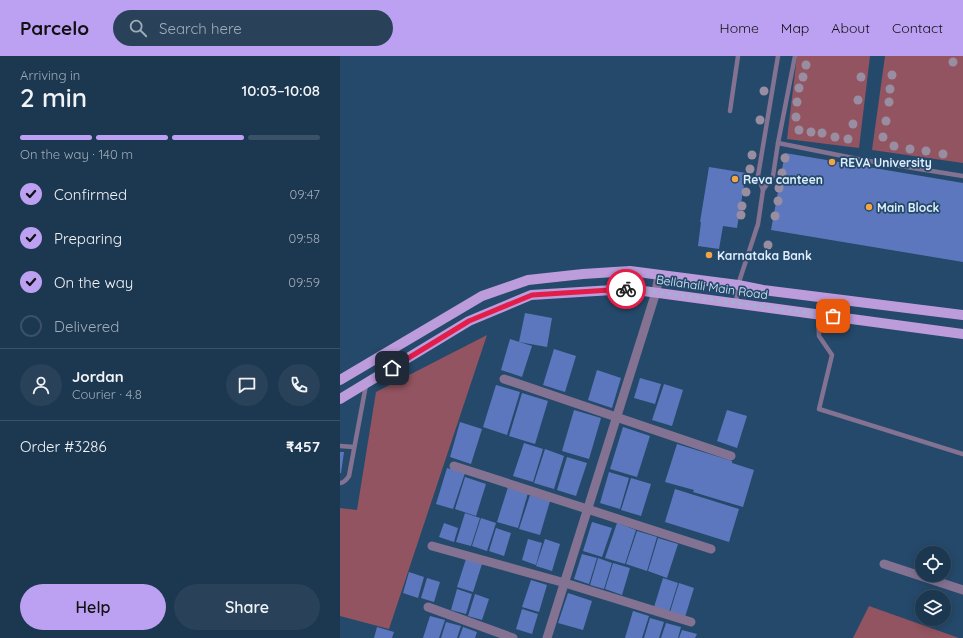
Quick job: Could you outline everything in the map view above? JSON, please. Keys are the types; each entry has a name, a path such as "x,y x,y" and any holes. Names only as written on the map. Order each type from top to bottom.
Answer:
{"main road":[{"name":"Bellahalli Main Road","path":"340,380 482,296 528,280 583,274 630,271 738,285 763,290 963,315"},
{"name":"Bellahalli Main Road","path":"340,399 469,321 532,295 629,289 963,334"}],"street":[{"path":"547,638 656,292 659,275"},
{"path":"504,379 731,456"},
{"path":"454,466 711,549"},
{"path":"432,546 565,583 691,622"},
{"path":"884,564 963,590"},
{"path":"428,607 513,638"}],"lane":[{"path":"730,111 738,56"},
{"path":"763,190 758,176 778,56"},
{"path":"736,303 738,285 756,232 763,190 773,176 795,56"},
{"path":"778,143 863,160 963,176"},
{"path":"818,314 819,336 832,355 819,409 963,454"},
{"path":"340,483 345,481 349,476 366,383"},
{"path":"340,446 354,447"}],"shaded area":[{"path":"797,56 870,56 859,148 787,139"},
{"path":"885,56 963,56 963,163 872,150"},
{"path":"487,335 389,629 340,616 340,508 357,510 376,392"},
{"path":"869,606 915,622 915,626 925,626 959,638 853,638"}],"building":[{"name":"Main Block","path":"785,153 963,183 963,262 771,230"},
{"path":"709,167 746,173 737,228 723,226 719,249 698,246 700,222"},
{"path":"525,313 552,318 547,347 519,342"},
{"path":"510,339 532,346 522,377 501,370"},
{"path":"554,349 576,356 565,392 543,385"},
{"path":"597,370 621,378 612,408 588,400"},
{"path":"640,378 661,384 655,404 634,398"},
{"path":"664,384 683,390 672,426 652,420"},
{"path":"496,385 520,392 507,435 483,427"},
{"path":"522,393 548,401 535,444 509,436"},
{"path":"574,410 601,418 589,459 562,451"},
{"path":"727,410 747,416 737,448 717,441"},
{"path":"460,422 482,429 471,464 450,457"},
{"path":"623,427 650,436 637,477 610,469"},
{"path":"524,443 543,449 533,482 513,476"},
{"path":"677,444 732,461 732,463 754,470 743,507 693,492 694,490 665,482"},
{"path":"545,449 564,456 554,489 534,483"},
{"path":"340,452 344,452 341,473 340,473"},
{"path":"567,457 587,463 576,496 557,490"},
{"path":"447,468 465,473 453,509 436,504"},
{"path":"609,472 629,478 620,509 600,503"},
{"path":"465,477 486,484 476,516 455,509"},
{"path":"631,478 651,484 641,516 621,510"},
{"path":"508,487 528,493 518,528 497,522"},
{"path":"675,489 739,509 729,542 665,522"},
{"path":"530,495 550,501 540,535 519,529"},
{"path":"465,513 480,518 471,546 456,542"},
{"path":"481,518 496,523 487,551 472,546"},
{"path":"592,522 612,528 602,557 583,551"},
{"path":"444,523 458,528 454,542 439,537"},
{"path":"617,523 636,530 625,564 605,558"},
{"path":"496,528 511,533 504,556 489,551"},
{"path":"637,531 657,537 647,571 626,564"},
{"path":"658,538 678,544 667,578 648,571"},
{"path":"528,539 542,543 536,565 522,560"},
{"path":"545,539 560,544 552,571 536,566"},
{"path":"582,554 597,558 589,584 574,579"},
{"path":"598,558 612,563 604,589 590,585"},
{"path":"466,559 482,564 473,592 457,587"},
{"path":"613,563 630,568 622,595 605,589"},
{"path":"409,572 424,577 418,598 403,593"},
{"path":"427,578 440,582 434,602 421,598"},
{"path":"663,578 678,583 669,612 654,607"},
{"path":"531,580 547,585 539,612 522,607"},
{"path":"679,583 694,588 685,617 670,612"},
{"path":"457,589 472,594 466,614 451,610"},
{"path":"568,593 592,601 583,630 558,623"},
{"path":"475,594 489,599 482,620 468,616"},
{"path":"522,609 538,614 532,634 516,629"},
{"path":"633,611 649,616 642,638 625,638"},
{"path":"430,616 445,620 439,638 423,638"},
{"path":"650,618 664,622 659,638 644,638"},
{"path":"446,622 461,626 457,638 441,638"},
{"path":"666,623 681,627 678,638 661,638"},
{"path":"377,627 394,632 392,638 374,638"},
{"path":"463,627 477,632 475,638 459,638"},
{"path":"682,630 697,634 695,638 679,638"}],"way so far":[{"path":"626,289 833,316"}],"place":[{"name":"REVA University","path":"832,162"},
{"name":"Reva canteen","path":"735,179"},
{"name":"Main Block","path":"869,207"},
{"name":"Karnataka Bank","path":"709,255"}],"route":[{"path":"392,368 469,321 532,295 626,289"}]}
